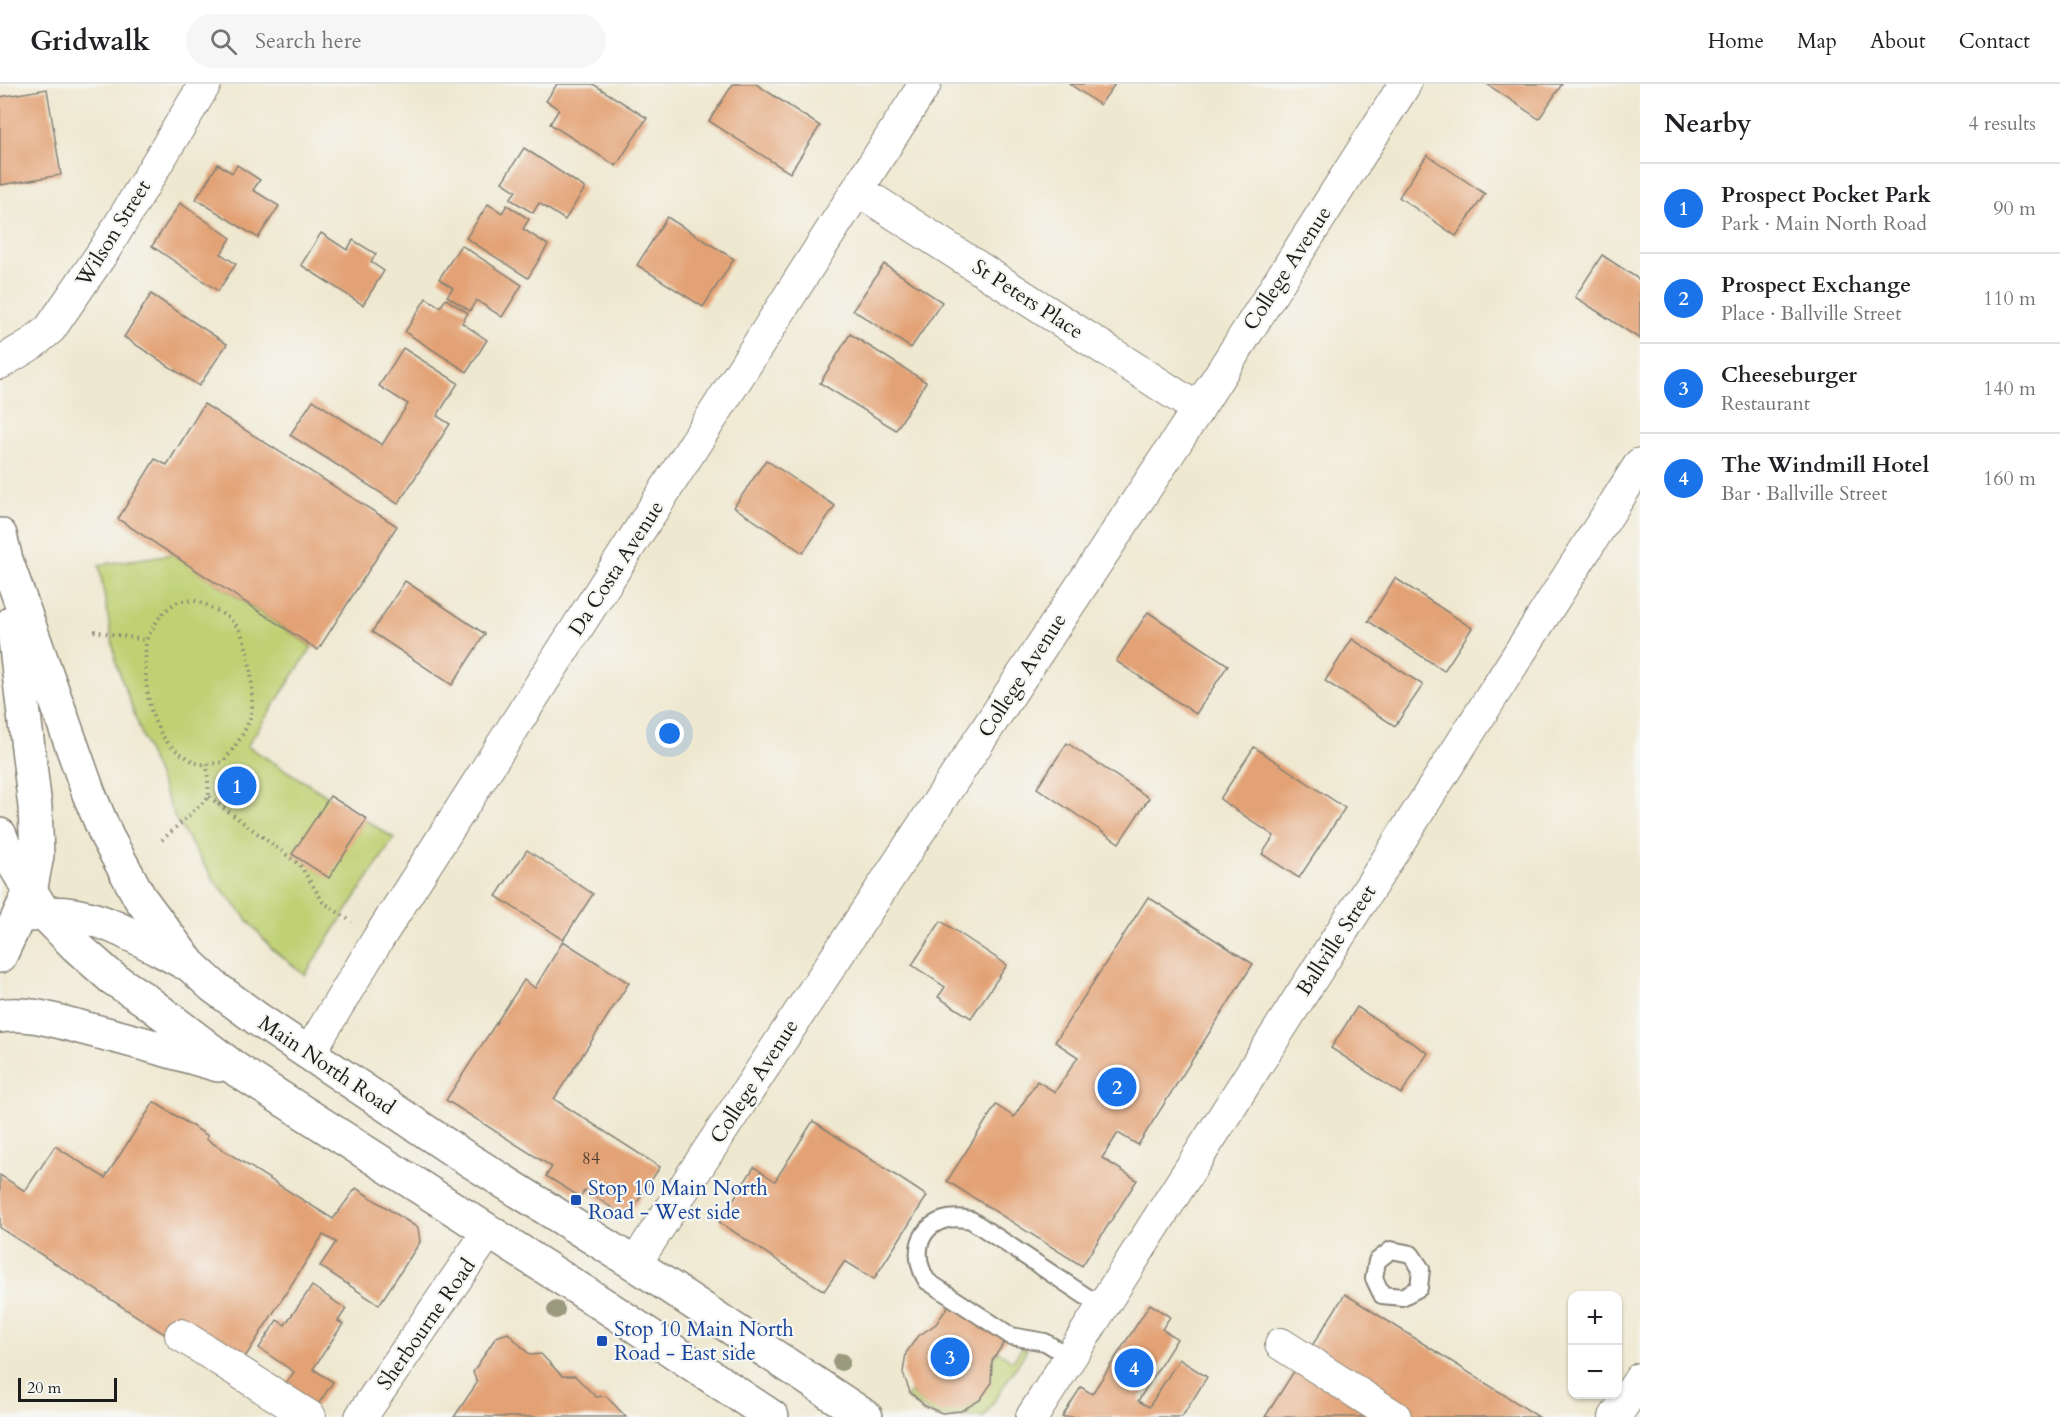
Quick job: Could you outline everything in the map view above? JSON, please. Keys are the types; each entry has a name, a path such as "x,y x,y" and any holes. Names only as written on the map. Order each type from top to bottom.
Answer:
{"highway":[{"name":"Main North Road","path":"3,548 89,795 107,837 140,898 189,965 214,987 259,1020 455,1151 635,1264 866,1417"},
{"path":"0,956 23,912 37,855 35,807 3,548"},
{"path":"0,835 23,912 237,1070 607,1307 772,1417"},
{"path":"23,912 68,914 96,919 189,965"},
{"path":"0,1016 32,1016 59,1022 237,1070"},
{"path":"607,1307 635,1264"}],"street":[{"name":"Wilson Street","path":"0,363 33,343 50,329 105,249 205,84"},
{"name":"Da Costa Avenue","path":"309,1053 378,939 925,84"},
{"name":"College Avenue","path":"635,1264 1198,409 1405,84"},
{"name":"St Peters Place","path":"858,190 1198,409"},
{"name":"Ballville Street","path":"1032,1417 1640,464"},
{"name":"Sherbourne Road","path":"362,1417 489,1231"},
{"path":"181,1335 310,1417"},
{"path":"1281,1344 1395,1417"},
{"path":"1615,1417 1640,1380"}],"lane":[{"path":"1070,1357 1045,1342 1011,1336 927,1281 920,1269 918,1257 919,1244 925,1233 945,1218 959,1217 971,1220 1102,1307"}],"path":[{"path":"199,601 219,611 238,629 248,655 252,690 250,715 238,742 223,762 198,764 173,749 156,725 147,687 146,640 160,615 176,602 199,601"},
{"path":"94,632 146,640"},
{"path":"207,764 209,797 300,865 324,902 378,939"},
{"path":"162,840 209,797"}],"green space":[{"path":"172,554 312,647 247,746 394,838 305,975 272,949 214,880 176,820 148,752 116,663 99,565"},
{"path":"1022,1347 1027,1350 984,1417 936,1417 906,1398 910,1392 927,1406 943,1412 969,1406 980,1400 992,1361 998,1351 1013,1361"}],"building":[{"path":"557,84 593,84 647,118 616,166 550,124 559,109 546,101"},
{"path":"733,84 756,84 820,126 790,173 709,121"},
{"path":"1070,84 1115,84 1100,105"},
{"path":"1487,84 1562,84 1539,119"},
{"path":"47,89 61,175 0,185 0,97"},
{"path":"524,148 585,188 565,220 539,203 533,213 510,199 516,191 502,182"},
{"path":"1427,155 1485,194 1456,236 1399,197"},
{"path":"218,164 232,173 237,165 260,180 253,190 279,206 258,238 196,199"},
{"path":"180,203 231,238 221,254 236,264 218,291 152,246"},
{"path":"488,204 502,213 507,205 529,219 523,229 548,245 528,278 466,238"},
{"path":"667,217 734,259 703,307 637,265"},
{"path":"321,233 347,250 353,240 376,254 371,262 384,271 363,305 301,265"},
{"path":"461,245 522,285 502,317 476,300 470,311 447,296 453,288 439,279"},
{"path":"1602,255 1640,280 1640,339 1575,297"},
{"path":"884,264 942,302 911,348 853,310"},
{"path":"151,294 227,344 199,386 124,337"},
{"path":"426,298 440,307 446,299 468,313 462,323 487,340 467,372 405,332"},
{"path":"850,334 926,382 896,430 820,383"},
{"path":"403,348 458,383 437,416 450,424 398,504 290,435 313,400 382,445 408,404 379,386"},
{"path":"204,404 397,526 318,650 118,519 155,459 167,465"},
{"path":"766,460 835,506 803,553 734,507"},
{"path":"1395,578 1472,628 1444,671 1368,621"},
{"path":"405,581 485,634 452,685 372,632"},
{"path":"1148,612 1228,665 1196,714 1116,661"},
{"path":"1352,639 1423,685 1395,726 1325,681"},
{"path":"1067,743 1149,798 1119,843 1037,788"},
{"path":"1254,747 1345,808 1299,878 1262,854 1274,836 1220,799"},
{"path":"330,796 367,819 329,878 292,854"},
{"path":"527,850 593,894 563,940 496,896"},
{"path":"1148,897 1253,964 1138,1145 1118,1133 1102,1158 1137,1180 1082,1266 947,1181 996,1105 1014,1117 1037,1081 1055,1092 1078,1057 1055,1042"},
{"path":"941,921 1007,965 971,1018 938,997 945,987 912,965"},
{"path":"563,941 629,983 554,1099 660,1167 627,1218 585,1190 580,1197 546,1176 552,1167 446,1100 524,980 535,988"},
{"path":"1357,1007 1428,1053 1401,1094 1331,1048"},
{"path":"154,1102 208,1136 206,1139 333,1219 356,1188 418,1228 420,1242 379,1305 320,1266 336,1242 323,1235 242,1362 180,1320 169,1337 0,1228 0,1175 25,1191 55,1146 105,1178"},
{"path":"813,1121 927,1196 874,1279 845,1261 824,1291 719,1222 754,1167 775,1181"},
{"path":"312,1286 346,1309 338,1321 343,1324 313,1369 333,1382 315,1409 283,1388 294,1372 259,1348 277,1320 285,1325"},
{"path":"1345,1294 1539,1417 1404,1417 1306,1355"},
{"path":"951,1302 1007,1338 992,1361 991,1384 980,1400 961,1411 942,1413 925,1406 910,1392 903,1373 906,1353 917,1337 936,1324"},
{"path":"1150,1304 1170,1317 1162,1329 1177,1339 1138,1401 1149,1407 1179,1359 1207,1377 1182,1417 1062,1417 1081,1387 1092,1394"},
{"path":"508,1333 530,1355 541,1354 562,1376 575,1376 596,1397 606,1396 626,1417 454,1417 477,1383 473,1372 496,1337"},
{"path":"1298,1365 1379,1417 1265,1417"}],"place":[{"name":"Prospect Pocket Park","path":"237,786"},
{"name":"Prospect Exchange","path":"1117,1087"},
{"name":"Stop 10 Main North Road - West side","path":"576,1200"},
{"name":"Stop 10 Main North Road - East side","path":"602,1341"},
{"name":"Cheeseburger","path":"950,1357"},
{"name":"The Windmill Hotel","path":"1134,1368"}]}
